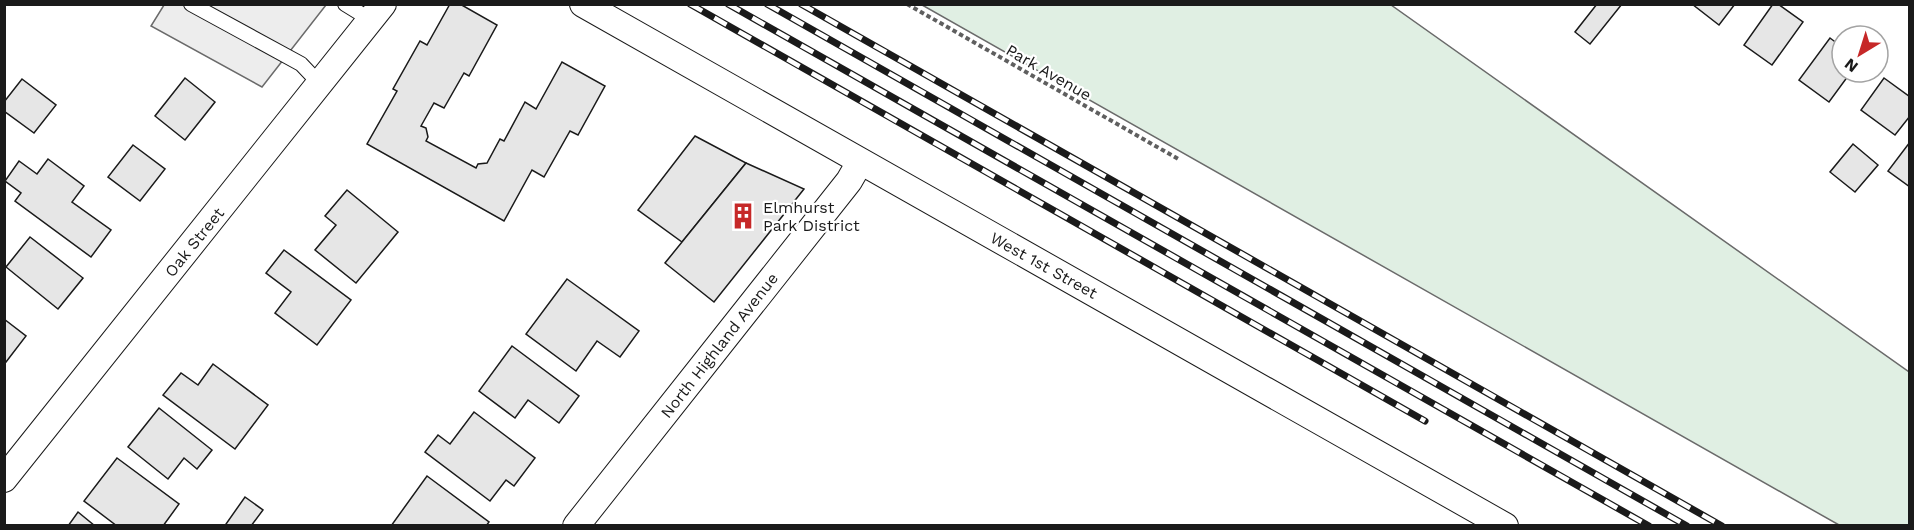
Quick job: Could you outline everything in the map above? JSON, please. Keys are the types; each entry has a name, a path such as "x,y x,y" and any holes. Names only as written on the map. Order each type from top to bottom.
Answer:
{"street":[{"name":"West 1st Street","path":"582,4 1505,525"},
{"name":"Oak Street","path":"4,479 377,12"},
{"name":"North Highland Avenue","path":"576,525 849,181 860,162"}],"lane":[{"path":"191,4 301,64 320,84"},
{"path":"345,4 377,12"}],"path":[{"name":"Park Avenue","path":"907,4 1180,160"}],"green space":[{"path":"922,5 1391,5 1909,372 1909,525 1839,525"}],"shaded area":[{"path":"164,5 326,5 262,87 151,26"}],"building":[{"path":"450,4 460,4 497,25 469,76 464,73 444,108 434,103 421,126 426,128 428,137 426,141 476,168 478,164 487,163 500,139 504,141 525,102 536,109 562,62 605,86 578,135 570,131 544,177 532,170 504,221 367,144 397,91 393,89 420,41 427,45"},
{"path":"1597,4 1622,4 1590,44 1575,32"},
{"path":"1692,4 1735,4 1719,25"},
{"path":"1773,4 1778,4 1803,22 1772,65 1744,45"},
{"path":"1830,38 1830,84 1842,84 1829,102 1799,80"},
{"path":"185,78 215,102 185,140 155,116"},
{"path":"22,79 56,105 34,133 4,111 4,102"},
{"path":"1890,82 1910,97 1910,116 1895,135 1861,110 1880,84"},
{"path":"695,136 746,163 682,242 638,210"},
{"path":"1910,142 1910,187 1888,171"},
{"path":"1853,144 1878,165 1855,192 1830,172"},
{"path":"133,145 165,169 140,201 108,177"},
{"path":"48,159 84,186 72,202 111,230 91,257 15,201 21,193 5,181 19,161 37,174"},
{"name":"Elmhurst Park District","path":"746,163 804,189 714,302 665,263"},
{"path":"347,190 398,232 356,283 315,250 336,225 325,216"},
{"path":"30,237 83,278 58,309 6,267"},
{"path":"284,250 351,300 317,345 275,313 291,292 266,273"},
{"path":"567,279 639,331 620,357 597,341 576,371 526,334"},
{"path":"4,319 26,336 6,362 4,361"},
{"path":"512,346 579,396 559,423 528,400 515,418 479,391"},
{"path":"213,364 268,405 235,449 163,395 181,373 198,385"},
{"path":"159,408 212,450 197,469 184,458 168,479 128,447"},
{"path":"474,412 535,458 514,486 506,480 490,501 425,452 438,435 450,444"},
{"path":"117,458 179,504 163,526 117,526 84,501"},
{"path":"427,476 489,522 486,526 391,526"},
{"path":"245,497 263,510 251,526 229,526 226,524"},
{"path":"78,512 95,526 68,526"}],"railway":[{"path":"690,4 1425,421"},
{"path":"728,4 1649,526"},
{"path":"767,4 1687,526"},
{"path":"801,4 1722,526"}],"place":[{"name":"Elmhurst Park District","path":"743,216"}]}
